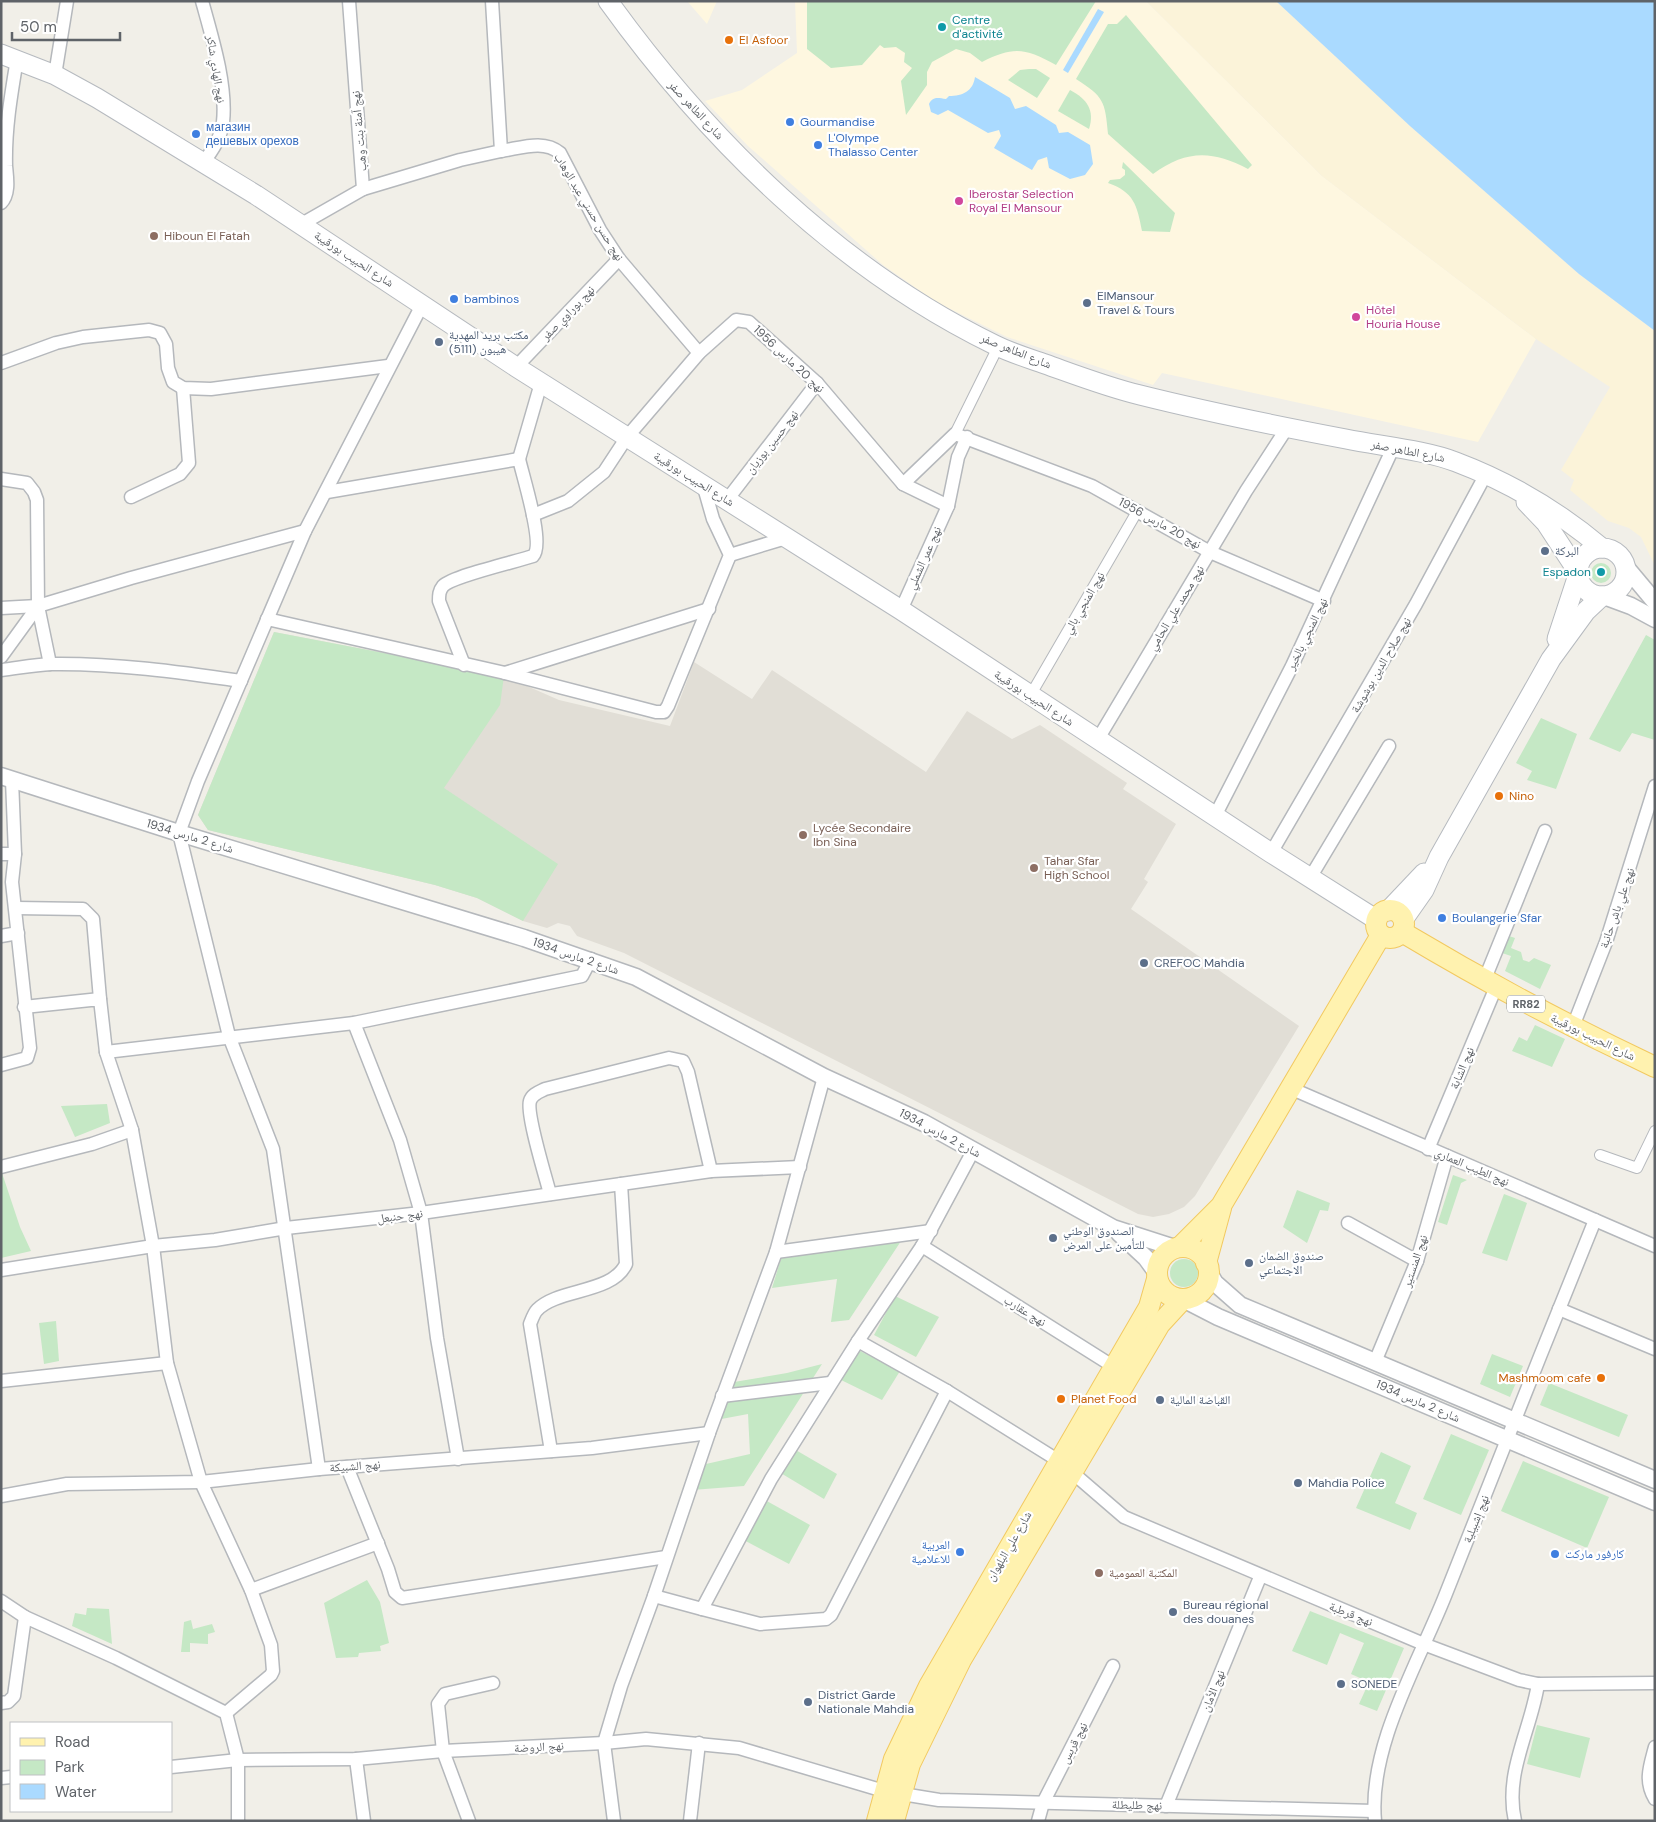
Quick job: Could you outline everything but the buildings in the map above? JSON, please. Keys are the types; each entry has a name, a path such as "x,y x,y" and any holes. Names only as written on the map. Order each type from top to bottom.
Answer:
{"main road":[{"name":"شارع الطاهر صفر","path":"608,1 687,101 713,130 783,198 838,246 884,281 935,313 998,347 1138,394 1287,428 1452,460 1512,486 1557,513 1602,548"},
{"name":"شارع الحبيب بورقيبة","path":"9,56 55,75 204,163 423,304 516,367 901,610 1310,878 1390,923 1490,984 1572,1028 1655,1067"},
{"name":"شارع الطاهر صفر","path":"1512,486 1546,523 1578,573"},
{"path":"1550,659 1581,560 1585,555 1602,548 1619,555 1625,566 1625,580 1622,586 1611,594 1595,595 1583,587 1578,573"},
{"path":"1221,1206 1207,1267 1208,1280 1198,1293 1183,1299 1167,1293 1157,1276 1162,1257 1178,1248 1221,1206 1390,923 1439,857 1550,659 1586,611 1603,596"},
{"path":"1178,1248 1196,1251 1207,1267"},
{"name":"شارع علي البلهوان","path":"1122,1372 1149,1307 1157,1276"},
{"name":"شارع علي البلهوان","path":"877,1821 910,1764 954,1657 1065,1466 1122,1372 1160,1324 1183,1299"},
{"name":"شارع علي البلهوان","path":"892,1793 894,1821"}],"street":[{"path":"55,75 67,1"},
{"name":"نهج الهادي شاكر","path":"202,1 214,47 222,92 223,122 216,144 204,163"},
{"name":"نهج آمنة بنت وهب","path":"300,224 364,189 349,1"},
{"path":"492,1 501,151"},
{"path":"1,203 4,200 7,184 9,56"},
{"name":"نهج حسن حسني عبد الوهاب","path":"364,189 460,160 543,144 553,147 560,153 600,230 619,259 698,353"},
{"name":"نهج بوراوي صفر","path":"516,367 619,259"},
{"path":"319,1469 286,1228 273,1149 229,1036 179,833 198,781 305,532 327,492 388,366 423,304"},
{"name":"نهج 20 مارس 1956","path":"533,515 568,501 604,472 627,437 698,353 730,323 742,319 749,322 817,383 903,484 948,506"},
{"path":"1,363 56,343 83,337 149,330 160,333 166,344 168,368 173,382 183,388 211,389 388,366"},
{"path":"948,506 961,436 998,347"},
{"path":"464,665 439,601 439,592 444,585 458,579 533,556 537,552 538,544 533,515 519,459 541,383"},
{"name":"نهج حسين بوزيان","path":"727,500 817,383"},
{"path":"131,497 180,474 189,463 183,388"},
{"name":"نهج محمد علي الحامي","path":"1098,739 1287,428"},
{"path":"903,484 961,436"},
{"name":"نهج 20 مارس 1956","path":"961,436 1092,486 1138,510 1210,552 1324,600"},
{"name":"نهج المنجي بالخير","path":"1215,816 1324,600 1393,448"},
{"path":"327,492 519,459"},
{"name":"نهج صلاح الدين بوشوشة","path":"1271,853 1416,604 1486,474"},
{"path":"1,479 27,484 34,492 37,500 38,606 50,664"},
{"path":"267,619 505,673 656,712 664,712 709,609 730,555 713,519 703,484"},
{"name":"نهج عمر الشملي","path":"901,610 948,506"},
{"name":"نهج المنجي بالي","path":"1030,696 1138,510"},
{"path":"1,608 38,606 131,578 305,532"},
{"path":"730,555 786,538"},
{"path":"1625,566 1655,602"},
{"path":"1603,596 1631,606 1655,619"},
{"path":"1,657 38,606"},
{"path":"505,673 709,609"},
{"path":"1,670 50,664 165,670 242,681"},
{"path":"1310,878 1389,746"},
{"path":"1,1066 26,1058 30,1048 24,1007 12,882 15,854 7,778"},
{"name":"شارع 2 مارس 1934","path":"7,778 179,833 591,959 636,977 824,1077 924,1123 1114,1228 1178,1248"},
{"name":"نهج علي باش حانبة","path":"1572,1028 1609,933 1655,786"},
{"name":"نهج الشابة","path":"1428,1149 1545,830"},
{"path":"1,854 15,854"},
{"path":"16,908 83,909 93,918 106,1052 132,1130 153,1246 167,1363 201,1482 251,1590 271,1644 273,1671 269,1678 226,1713"},
{"path":"1,936 18,934"},
{"path":"106,1052 229,1036 354,1023 582,976 591,959"},
{"path":"24,1007 100,999"},
{"path":"354,1023 400,1140 421,1213 437,1338 458,1458"},
{"path":"550,1194 530,1109 530,1102 534,1094 545,1089 669,1058 683,1062 688,1072 711,1172"},
{"path":"614,1821 604,1743 620,1686 654,1596 722,1396 776,1252 824,1077"},
{"name":"نهج الطيب العماري","path":"1290,1088 1655,1246"},
{"path":"1,1167 65,1151 132,1130"},
{"path":"1600,1155 1637,1168 1655,1131"},
{"path":"702,1610 766,1487 830,1383 932,1230 974,1151"},
{"name":"نهج المنستير","path":"1375,1362 1417,1261 1447,1156"},
{"name":"نهج حنبعل","path":"1,1270 153,1246 215,1240 286,1228 421,1213 711,1172 800,1167"},
{"path":"550,1451 530,1324 535,1311 544,1304 604,1283 624,1270 626,1264 621,1184"},
{"name":"نهج إشبيلية","path":"1375,1816 1378,1770 1387,1731 1426,1645 1595,1220"},
{"path":"1348,1223 1417,1261"},
{"name":"شارع 2 مارس 1934","path":"1114,1228 1146,1258 1157,1276"},
{"path":"776,1252 932,1230"},
{"name":"نهج عقارب","path":"922,1246 1122,1372"},
{"name":"شارع 2 مارس 1934","path":"1207,1267 1215,1284 1240,1305 1655,1480"},
{"name":"شارع 2 مارس 1934","path":"1183,1299 1218,1317 1655,1502"},
{"path":"1559,1309 1655,1349"},
{"name":"نهج قرطبة","path":"858,1341 947,1391 1065,1466 1124,1517 1260,1576 1426,1645 1520,1680 1538,1684 1655,1683"},
{"path":"1,1381 167,1363"},
{"path":"722,1396 830,1383"},
{"path":"654,1596 760,1624 826,1619 831,1615 947,1391"},
{"name":"نهج الشبيكة","path":"1,1496 67,1484 201,1482 319,1469 550,1451 709,1433"},
{"path":"346,1467 378,1543 395,1592 402,1598 666,1557"},
{"path":"251,1590 378,1543"},
{"name":"نهج الأمان","path":"1166,1806 1260,1576"},
{"path":"1,1601 24,1617 116,1658 226,1713 238,1760 238,1821"},
{"path":"1,1703 8,1702 14,1696 24,1617"},
{"name":"نهج قربس","path":"1038,1821 1043,1803 1113,1666"},
{"path":"469,1821 443,1751 437,1709 440,1698 454,1691 493,1683"},
{"path":"1515,1821 1512,1808 1514,1776 1538,1684"},
{"name":"نهج الروضة","path":"172,1766 238,1760 356,1759 443,1751 604,1743 646,1739 739,1748 892,1793"},
{"path":"690,1821 699,1744"},
{"path":"1655,1747 1647,1778 1649,1789 1655,1799"},
{"path":"356,1759 364,1821"},
{"name":"نهج طليطلة","path":"892,1793 940,1800 1166,1806 1262,1815 1375,1816"}],"shaded area":[{"path":"687,1 717,1 707,24"},
{"path":"795,1 1146,1 1322,176 1536,339 1478,442 1162,373 1153,385 1007,337 936,302 883,265 748,146 705,101 742,90 797,53"},
{"path":"274,632 504,676 559,700 670,726 694,662 752,699 772,670 926,772 967,711 1012,739 1040,725 1127,783 1123,789 1176,824 1144,879 1148,882 1131,909 1299,1026 1195,1196 1184,1207 1169,1214 1153,1217 1138,1214 624,953 577,936 570,926 558,923 547,928 523,921 477,898 435,885 208,830 198,815"}],"green space":[{"path":"807,1 1096,1 1056,65 1036,55 1019,51 1003,53 982,62 970,53 956,49 932,62 927,72 927,85 906,115 901,81 912,68 904,62 905,53 896,47 884,48 880,45 862,65 831,68 807,49"},
{"path":"1126,15 1252,165 1248,169 1223,158 1199,155 1177,160 1153,174 1108,134 1106,114 1101,101 1098,96 1076,79 1108,24 1117,24"},
{"path":"1036,69 1050,78 1037,98 1008,80 1020,70"},
{"path":"1070,90 1081,97 1088,106 1091,116 1089,129 1058,111"},
{"path":"1123,162 1175,213 1170,232 1142,231 1136,207 1129,195 1108,183 1110,180 1120,179 1125,175 1125,170 1122,168"},
{"path":"1597,563 1605,563 1611,569 1611,577 1605,583 1597,583 1591,577 1591,569"},
{"path":"274,632 504,676 500,705 444,788 558,864 523,921 477,898 435,885 208,830 198,815"},
{"path":"1646,635 1655,640 1655,740 1632,733 1620,752 1589,739"},
{"path":"1541,718 1577,734 1556,789 1527,780 1532,771 1516,763"},
{"path":"1509,936 1515,938 1511,948 1521,952 1523,960 1529,962 1534,958 1551,965 1540,989 1505,971 1511,956 1502,953"},
{"path":"1535,1025 1565,1039 1552,1067 1512,1051 1519,1037 1527,1041"},
{"path":"107,1104 110,1123 75,1137 61,1106"},
{"path":"1,1170 20,1227 31,1251 1,1258"},
{"path":"1453,1175 1467,1180 1461,1183 1447,1225 1438,1222"},
{"path":"1297,1190 1330,1203 1328,1211 1320,1210 1307,1243 1283,1227"},
{"path":"1504,1194 1527,1203 1507,1261 1482,1253"},
{"path":"903,1238 849,1320 831,1322 837,1279 772,1288 783,1252"},
{"path":"1184,1259 1194,1263 1198,1273 1194,1283 1184,1287 1174,1283 1170,1273 1174,1263"},
{"path":"895,1296 939,1317 916,1357 874,1335"},
{"path":"56,1321 59,1361 44,1364 39,1323"},
{"path":"856,1349 900,1371 882,1400 837,1378"},
{"path":"1492,1354 1523,1366 1510,1397 1480,1384"},
{"path":"822,1364 744,1486 692,1490 706,1464 750,1454 748,1414 716,1420 734,1382 787,1373"},
{"path":"1549,1383 1628,1415 1619,1437 1540,1405"},
{"path":"1451,1434 1489,1450 1461,1515 1423,1499"},
{"path":"794,1449 837,1474 824,1499 779,1472"},
{"path":"1381,1452 1411,1466 1395,1503 1417,1513 1410,1530 1356,1508"},
{"path":"1523,1461 1609,1497 1587,1548 1501,1511"},
{"path":"765,1500 810,1525 789,1564 740,1538"},
{"path":"367,1580 380,1602 389,1643 380,1646 381,1651 359,1653 358,1657 336,1658 324,1603"},
{"path":"87,1608 109,1609 112,1644 72,1626 75,1613 86,1615"},
{"path":"1310,1611 1404,1648 1377,1711 1359,1704 1369,1682 1351,1674 1364,1643 1340,1633 1327,1665 1292,1651"},
{"path":"191,1620 193,1629 212,1624 215,1632 208,1634 208,1644 190,1643 190,1652 181,1652 184,1622"},
{"path":"1537,1725 1590,1738 1580,1778 1527,1764"}],"sand":[{"path":"1146,1 1276,1 1410,126 1579,274 1655,331 1655,566 1641,537 1629,528 1608,521 1570,490 1574,480 1561,470 1610,387 1536,339 1322,176"}],"water":[{"path":"1276,1 1655,1 1655,331 1579,274 1410,126"},
{"path":"1098,9 1104,12 1068,73 1063,70"},
{"path":"975,77 1010,98 1015,109 1026,106 1056,125 1059,133 1068,132 1090,145 1093,164 1085,175 1070,179 1049,168 1047,157 1038,160 1032,170 994,148 1001,136 999,130 988,133 948,110 938,115 931,112 929,104 932,100 936,98 946,99 949,96 963,94 970,89"}],"place":[{"name":"Centre d'activité","path":"942,27"},
{"name":"El Asfoor","path":"729,40"},
{"name":"Gourmandise","path":"790,122"},
{"name":"магазин дешевых орехов","path":"196,134"},
{"name":"L'Olympe Thalasso Center","path":"818,145"},
{"name":"Iberostar Selection Royal El Mansour","path":"959,201"},
{"name":"Hiboun El Fatah","path":"154,236"},
{"name":"bambinos","path":"454,299"},
{"name":"ElMansour Travel & Tours","path":"1087,303"},
{"name":"Hôtel Houria House","path":"1356,317"},
{"name":"مكتب بريد المهدية هيبون (5111)","path":"439,342"},
{"name":"البركة","path":"1545,551"},
{"name":"Espadon","path":"1601,572"},
{"name":"Nino","path":"1499,796"},
{"name":"Lycée Secondaire Ibn Sina","path":"803,835"},
{"name":"Tahar Sfar High School","path":"1034,868"},
{"name":"Boulangerie Sfar","path":"1442,918"},
{"name":"CREFOC Mahdia","path":"1144,963"},
{"name":"الصندوق الوطني للتأمين على المرض","path":"1053,1238"},
{"name":"صندوق الضمان الاجتماعي","path":"1249,1263"},
{"name":"Mashmoom cafe","path":"1601,1378"},
{"name":"Planet Food","path":"1061,1399"},
{"name":"القباضة المالية","path":"1160,1400"},
{"name":"Mahdia Police","path":"1298,1483"},
{"name":"العربية للاعلامية","path":"960,1552"},
{"name":"كارفور ماركت","path":"1555,1554"},
{"name":"المكتبة العمومية","path":"1099,1573"},
{"name":"Bureau régional des douanes","path":"1173,1612"},
{"name":"SONEDE","path":"1341,1684"},
{"name":"District Garde Nationale Mahdia","path":"808,1702"}]}
